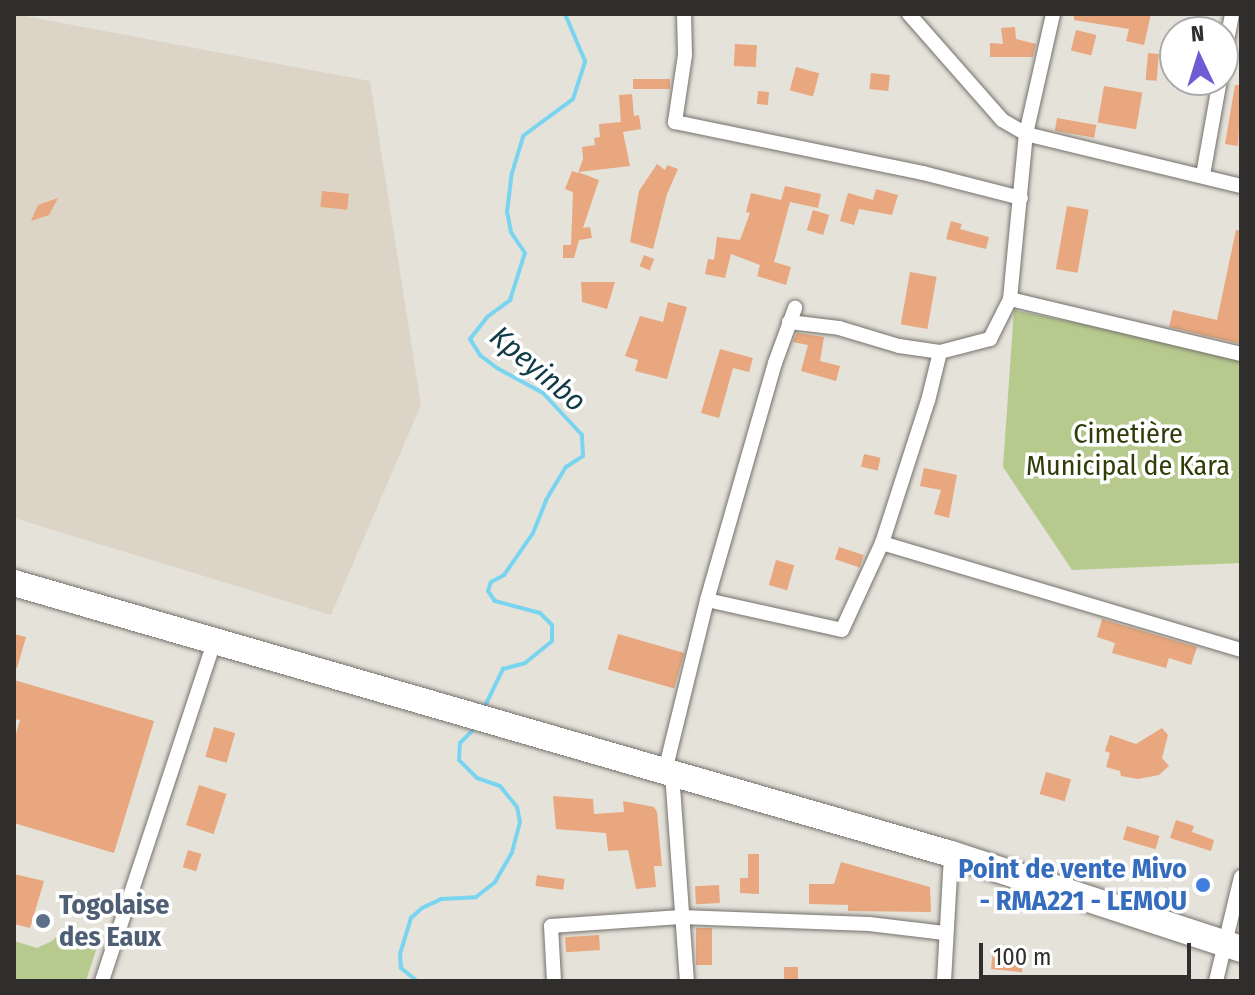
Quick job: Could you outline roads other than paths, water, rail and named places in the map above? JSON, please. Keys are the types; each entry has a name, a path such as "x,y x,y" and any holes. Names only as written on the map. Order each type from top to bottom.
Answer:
{"highway":[{"path":"14,583 951,854 1089,897 1232,947"}],"street":[{"path":"684,14 685,55 675,122 923,173 1021,198"},
{"path":"909,14 1002,120 1026,134 1241,186"},
{"path":"789,322 839,328 899,346 940,352 990,339 1010,299 1026,134 1053,14"},
{"path":"1203,175 1217,96"},
{"path":"1010,299 1241,354"},
{"path":"687,981 669,772 707,600 795,308"},
{"path":"707,600 842,630 882,543 928,401 940,352"},
{"path":"882,543 1241,650"},
{"path":"102,981 214,642"},
{"path":"944,981 944,933 951,854"},
{"path":"1216,981 1232,947 1241,877"},
{"path":"554,981 551,926 681,917 869,924 944,933"}],"waterway":[{"name":"Kpeyinbo","path":"483,710 503,669 525,663 552,641 552,625 540,613 495,601 488,591 491,582 504,575 533,533 546,500 566,467 583,456 582,435 543,393 497,368 480,355 470,339 487,317 510,300 525,253 511,232 507,212 512,173 523,136 573,99 585,61 565,14"},
{"name":"Kpeyinbo","path":"417,981 401,968 400,954 411,918 422,908 441,899 476,897 495,882 512,852 520,822 517,807 500,786 477,778 459,760 460,743 477,726"}],"place":[{"name":"Point de vente Mivo - RMA221 - LEMOU","path":"1203,885"},
{"name":"Togolaise des Eaux","path":"43,921"}],"park label":[{"name":"Cimetière Municipal de Kara","path":"1128,450"}]}
